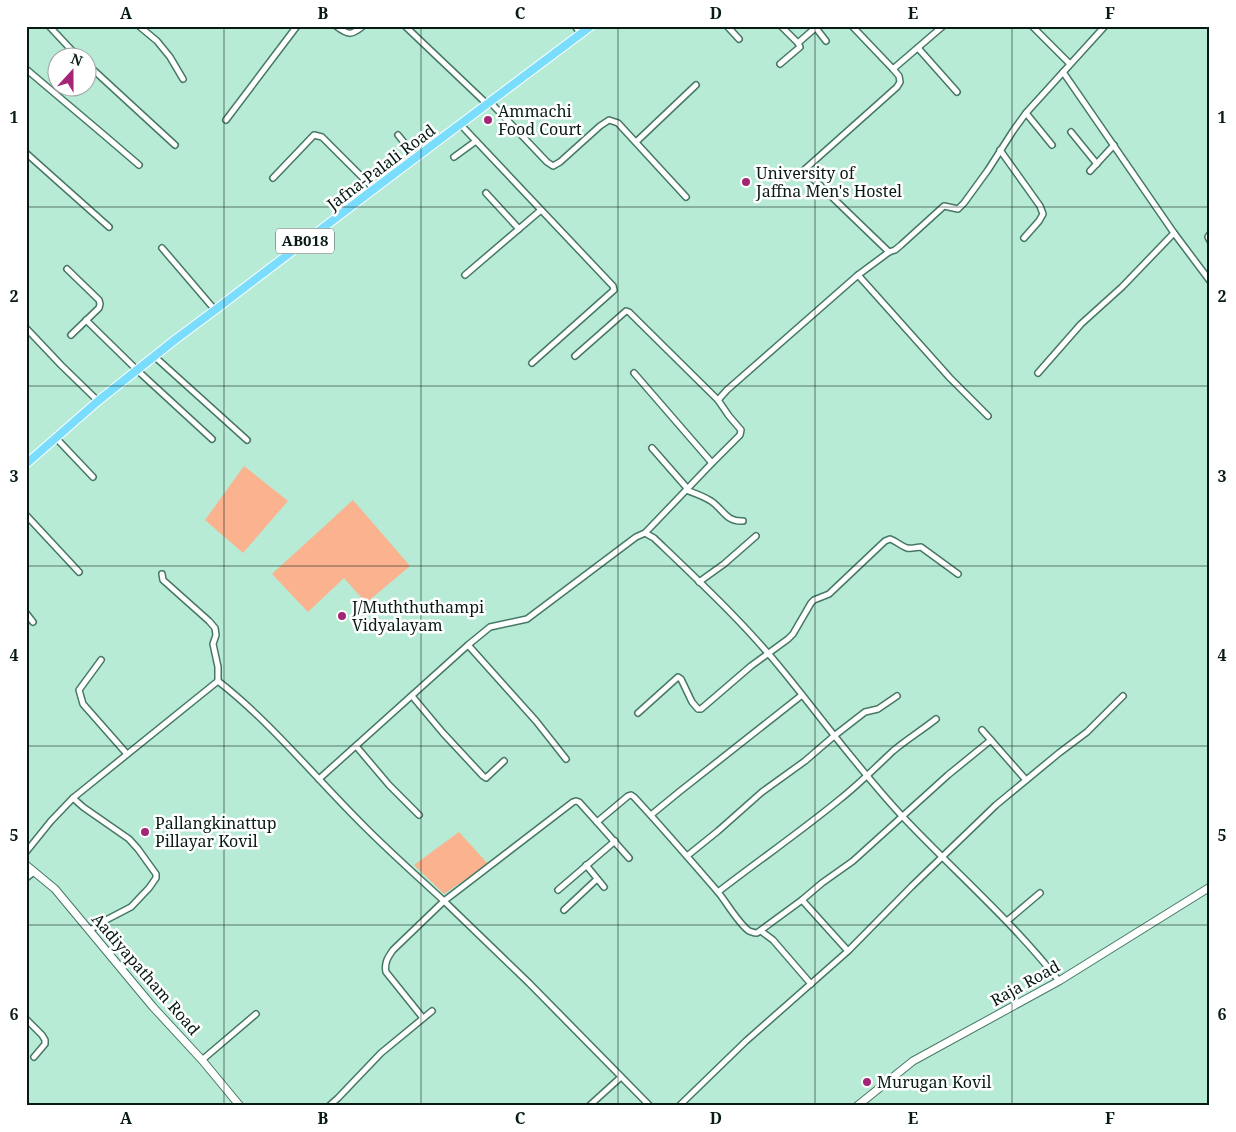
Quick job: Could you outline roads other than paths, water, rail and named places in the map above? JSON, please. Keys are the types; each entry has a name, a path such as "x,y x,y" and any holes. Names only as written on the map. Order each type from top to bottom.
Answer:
{"main road":[{"name":"Jafna-Palali Road","path":"26,464 98,401 154,356 591,26"}],"street":[{"path":"49,26 70,48"},
{"path":"139,26 157,41 170,57 183,79"},
{"path":"226,120 297,26"},
{"path":"336,26 345,33 350,34 363,26"},
{"path":"405,26 489,103 553,166 609,120 618,123 686,197"},
{"path":"574,26 581,34"},
{"path":"728,26 740,39"},
{"path":"780,64 800,47 781,26"},
{"path":"852,26 893,69 899,76 900,82 897,87 804,170 888,252"},
{"path":"893,69 943,26"},
{"path":"1032,26 1070,64"},
{"path":"718,400 763,358 858,276 888,252 895,250 944,206 958,209 988,170 1026,113 1105,26"},
{"path":"798,43 816,28 826,41"},
{"path":"918,48 957,92"},
{"path":"26,69 139,166"},
{"path":"1062,72 1174,233 1210,281"},
{"path":"98,75 175,145"},
{"path":"636,142 696,85"},
{"path":"1026,113 1052,145"},
{"path":"460,124 613,286 614,290 532,363"},
{"path":"1071,132 1097,164"},
{"path":"273,178 314,135 322,137 374,188"},
{"path":"398,135 416,157"},
{"path":"454,157 476,141"},
{"path":"1090,171 1114,146"},
{"path":"1000,150 1040,206 1043,214 1024,238"},
{"path":"26,153 108,227"},
{"path":"486,193 519,229"},
{"path":"465,275 541,210"},
{"path":"1038,373 1081,324 1122,287 1174,233"},
{"path":"1210,234 1208,237 1210,241"},
{"path":"162,248 215,310"},
{"path":"67,269 100,302 99,308 71,334"},
{"path":"858,276 950,378 988,416"},
{"path":"319,779 490,627 527,619 636,537 645,533 741,433 741,430 718,400 629,312 626,312 575,356"},
{"path":"86,320 212,439"},
{"path":"26,328 98,401"},
{"path":"154,356 247,440"},
{"path":"634,373 712,463"},
{"path":"56,438 93,477"},
{"path":"652,448 686,489 705,497 732,520 743,522"},
{"path":"26,515 79,572"},
{"path":"645,533 654,538 727,609 768,654 867,777 903,817 1039,956 1059,981"},
{"path":"699,582 724,564 756,536"},
{"path":"638,713 678,677 681,679 692,702 698,709 701,709 751,666 788,639 814,600 829,594 885,541 893,539 907,548 921,547 958,574"},
{"path":"162,574 163,580 215,628 214,644 218,667 218,681 278,736 366,828 529,983 650,1106"},
{"path":"26,613 34,622"},
{"path":"468,645 536,721 566,758"},
{"path":"101,660 79,690 82,704 128,754"},
{"path":"26,852 73,798 218,681"},
{"path":"651,815 802,695"},
{"path":"412,696 483,776 486,778 504,761"},
{"path":"687,856 762,792 805,762 865,712 878,709 897,696"},
{"path":"679,1106 746,1041 848,951 942,856 996,805 1087,732 1123,696"},
{"path":"718,892 798,833 867,777 895,750 936,720"},
{"path":"982,730 1026,780"},
{"path":"597,822 628,796 634,797 718,892 742,924 750,931 757,933 853,861 948,775 991,740"},
{"path":"356,746 389,785 419,815"},
{"path":"73,798 129,839 143,854 156,874 156,878 149,888 131,907 90,930"},
{"path":"423,1018 386,972 385,964 393,950 444,901 576,801 579,802 629,858"},
{"path":"558,890 615,841"},
{"name":"Aadiyapatham Road","path":"26,865 55,889 153,1007 202,1060 240,1106"},
{"path":"586,865 604,887"},
{"path":"26,878 34,872"},
{"path":"564,910 597,879"},
{"name":"Raja Road","path":"857,1106 913,1061 1059,981 1210,886"},
{"path":"1006,921 1040,893"},
{"path":"802,900 848,951"},
{"path":"761,931 773,940 811,984"},
{"path":"329,1106 380,1053 432,1011"},
{"path":"202,1060 256,1014"},
{"path":"26,1019 46,1040 34,1057"},
{"path":"589,1106 620,1077"}],"place":[{"name":"Ammachi Food Court","path":"488,120"},
{"name":"University of Jaffna Men's Hostel","path":"746,182"},
{"name":"J/Muththuthampi Vidyalayam","path":"342,616"},
{"name":"Pallangkinattup Pillayar Kovil","path":"145,832"},
{"name":"Murugan Kovil","path":"867,1082"}]}
